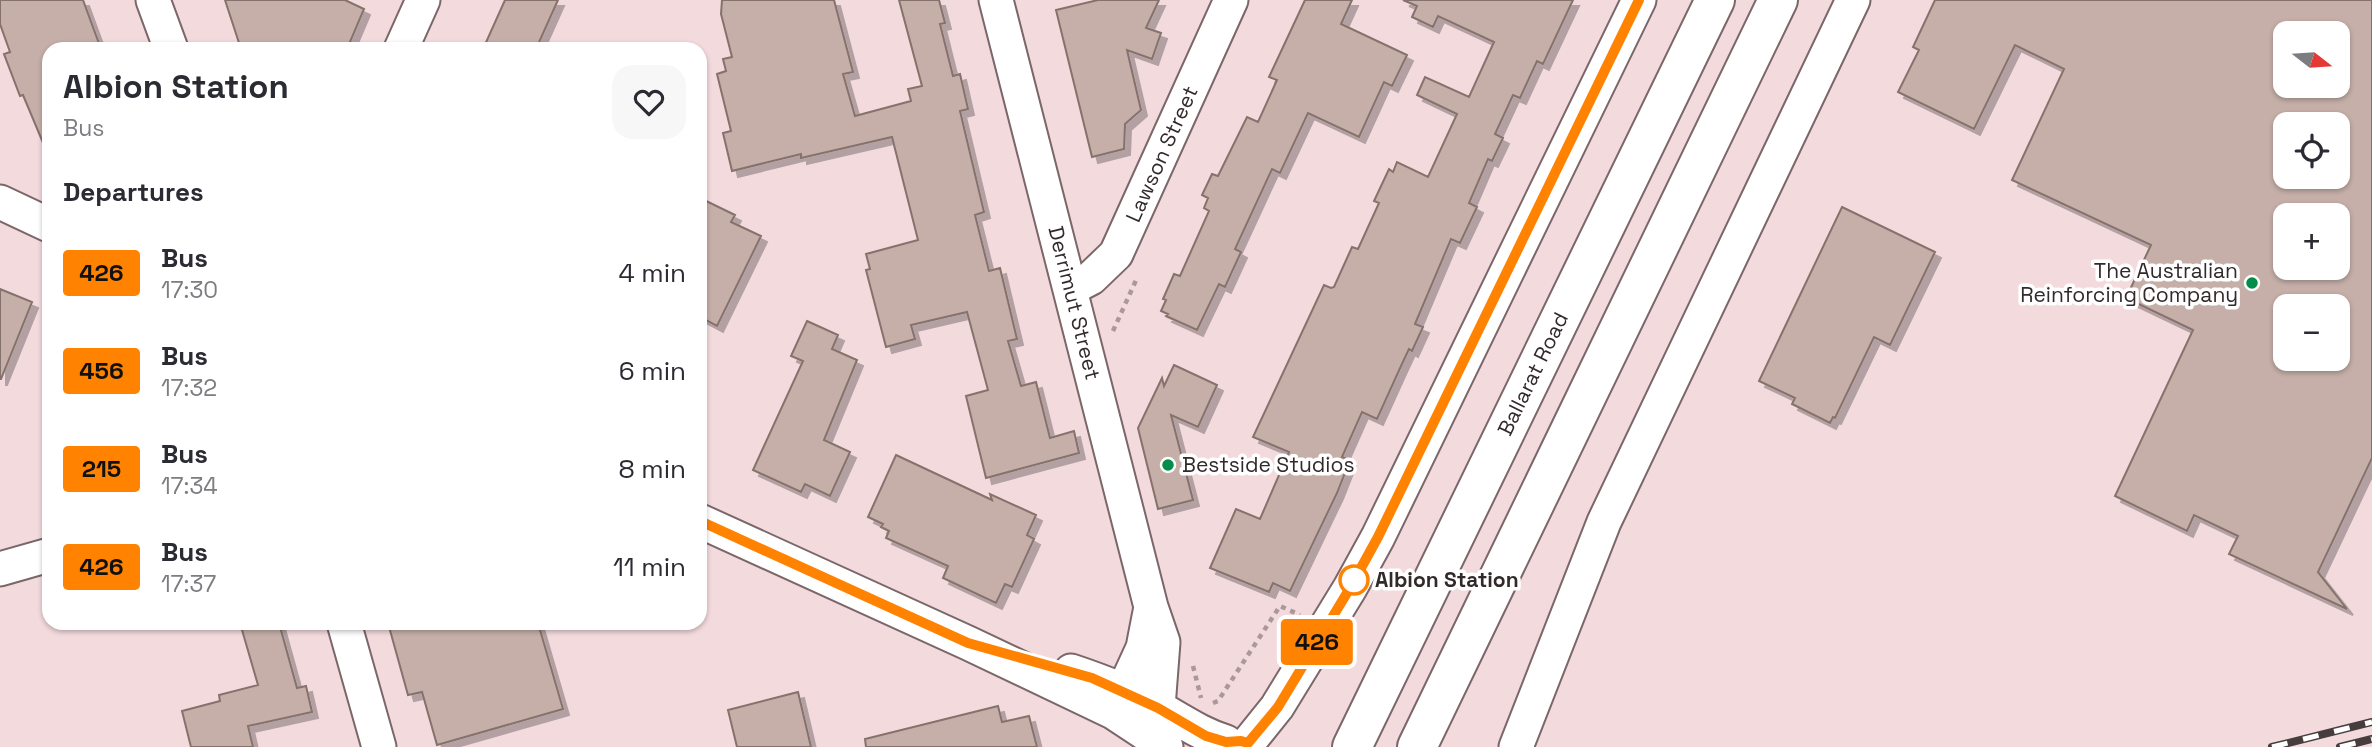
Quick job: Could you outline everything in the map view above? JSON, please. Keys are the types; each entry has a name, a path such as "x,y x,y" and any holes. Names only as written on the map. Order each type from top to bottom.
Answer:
{"highway":[{"name":"Ballarat Road","path":"1352,747 1715,0"},
{"path":"1418,747 1778,0"}],"street":[{"path":"153,0 168,42"},
{"path":"404,42 423,0"},
{"name":"Derrimut Street","path":"996,0 1151,607 1163,642 1159,694"},
{"name":"Lawson Street","path":"1070,289 1091,278 1116,254 1231,0"},
{"path":"1119,702 1159,694 1206,736 1236,745 1278,707 1378,537 1639,0"},
{"path":"1516,747 1604,522 1853,0"},
{"path":"0,202 42,222"},
{"path":"707,524 968,643 1119,702 1166,747"},
{"path":"0,569 42,557"},
{"name":"Derrimut Street","path":"1119,702 1143,648 1151,607"},
{"path":"346,630 379,747"}],"path":[{"path":"1113,338 1113,331 1139,273"},
{"path":"1159,694 1202,702 1218,701 1280,606 1300,615 1306,606"},
{"path":"1193,664 1202,702"}],"building":[{"path":"0,0 83,0 98,42 42,42 42,140 23,95 20,96 4,54 10,52 0,24"},
{"path":"225,0 345,0 364,9 350,42 239,42"},
{"path":"505,0 558,0 539,42 486,42"},
{"path":"722,0 834,0 853,72 843,74 855,116 911,101 908,89 922,86 899,0 939,0 945,23 940,24 953,76 960,74 968,109 960,111 984,212 975,215 989,271 1000,268 1017,339 1008,341 1021,386 1036,382 1050,438 1074,431 1079,453 986,478 966,396 988,390 967,312 911,325 915,339 886,347 866,270 870,269 866,254 918,240 892,137 801,158 801,154 732,171 723,133 731,131 717,74 726,71 723,59 732,57 721,14"},
{"path":"1098,0 1159,0 1146,28 1161,33 1152,59 1127,50 1141,110 1125,124 1124,149 1092,157 1056,10"},
{"path":"1305,0 1352,0 1341,24 1407,55 1392,86 1384,82 1359,137 1308,113 1280,173 1272,169 1235,249 1241,252 1225,287 1219,284 1197,330 1166,316 1168,314 1161,311 1166,300 1163,299 1174,274 1180,276 1209,211 1204,208 1208,198 1202,195 1212,174 1218,176 1247,117 1258,122 1277,80 1269,77"},
{"path":"1403,0 1573,0 1543,64 1537,61 1520,98 1513,95 1495,134 1503,138 1492,161 1488,159 1469,203 1477,207 1460,243 1451,239 1415,324 1423,327 1412,351 1409,349 1377,419 1362,412 1342,457 1350,460 1337,493 1290,591 1273,583 1269,592 1210,568 1236,509 1260,519 1289,452 1253,437 1324,285 1334,287 1352,247 1358,249 1379,203 1374,201 1389,169 1393,172 1397,162 1428,177 1457,114 1417,95 1425,77 1469,97 1494,42 1438,16 1433,27 1412,17 1417,6"},
{"name":"The Australian Reinforcing Company","path":"1935,0 2372,0 2372,458 2318,572 2347,609 2229,554 2238,536 2194,515 2187,531 2115,496 2193,330 2126,298 2151,245 2012,180 2064,69 2015,45 1974,129 1898,92 1919,50 1913,47"},
{"path":"707,201 735,215 731,222 761,236 717,326 707,321"},
{"path":"1842,207 1935,252 1890,345 1874,337 1835,418 1833,417 1830,423 1792,404 1795,398 1759,381"},
{"path":"0,289 32,302 1,379 0,379"},
{"path":"807,321 838,335 832,349 857,360 824,440 850,452 830,496 805,484 801,492 753,470 803,361 791,356"},
{"path":"1174,365 1217,385 1198,427 1171,415 1193,500 1158,509 1138,428 1162,378 1164,386"},
{"path":"896,455 992,500 990,494 1036,515 1027,535 1034,539 1012,587 1005,584 996,603 943,578 948,566 886,538 889,531 881,527 883,524 868,517"},
{"path":"242,630 281,630 297,688 306,686 312,712 248,726 253,747 191,747 182,711 220,701 219,695 258,685"},
{"path":"390,630 540,630 563,709 437,745 422,692 408,695"},
{"path":"798,692 811,747 737,747 728,710"},
{"path":"998,706 1002,722 1029,716 1037,747 866,747 865,739"}],"railway":[{"path":"2272,747 2372,722"},
{"path":"2340,747 2372,739"}],"bus line":[{"name":"426","path":"707,524 968,643 1092,678 1158,708 1206,736 1226,742 1234,740 1248,743 1278,707 1378,537 1639,0"}],"place":[{"name":"The Australian Reinforcing Company","path":"2252,283"},
{"name":"Bestside Studios","path":"1168,465"},
{"name":"Albion Station","path":"1354,580"}]}
